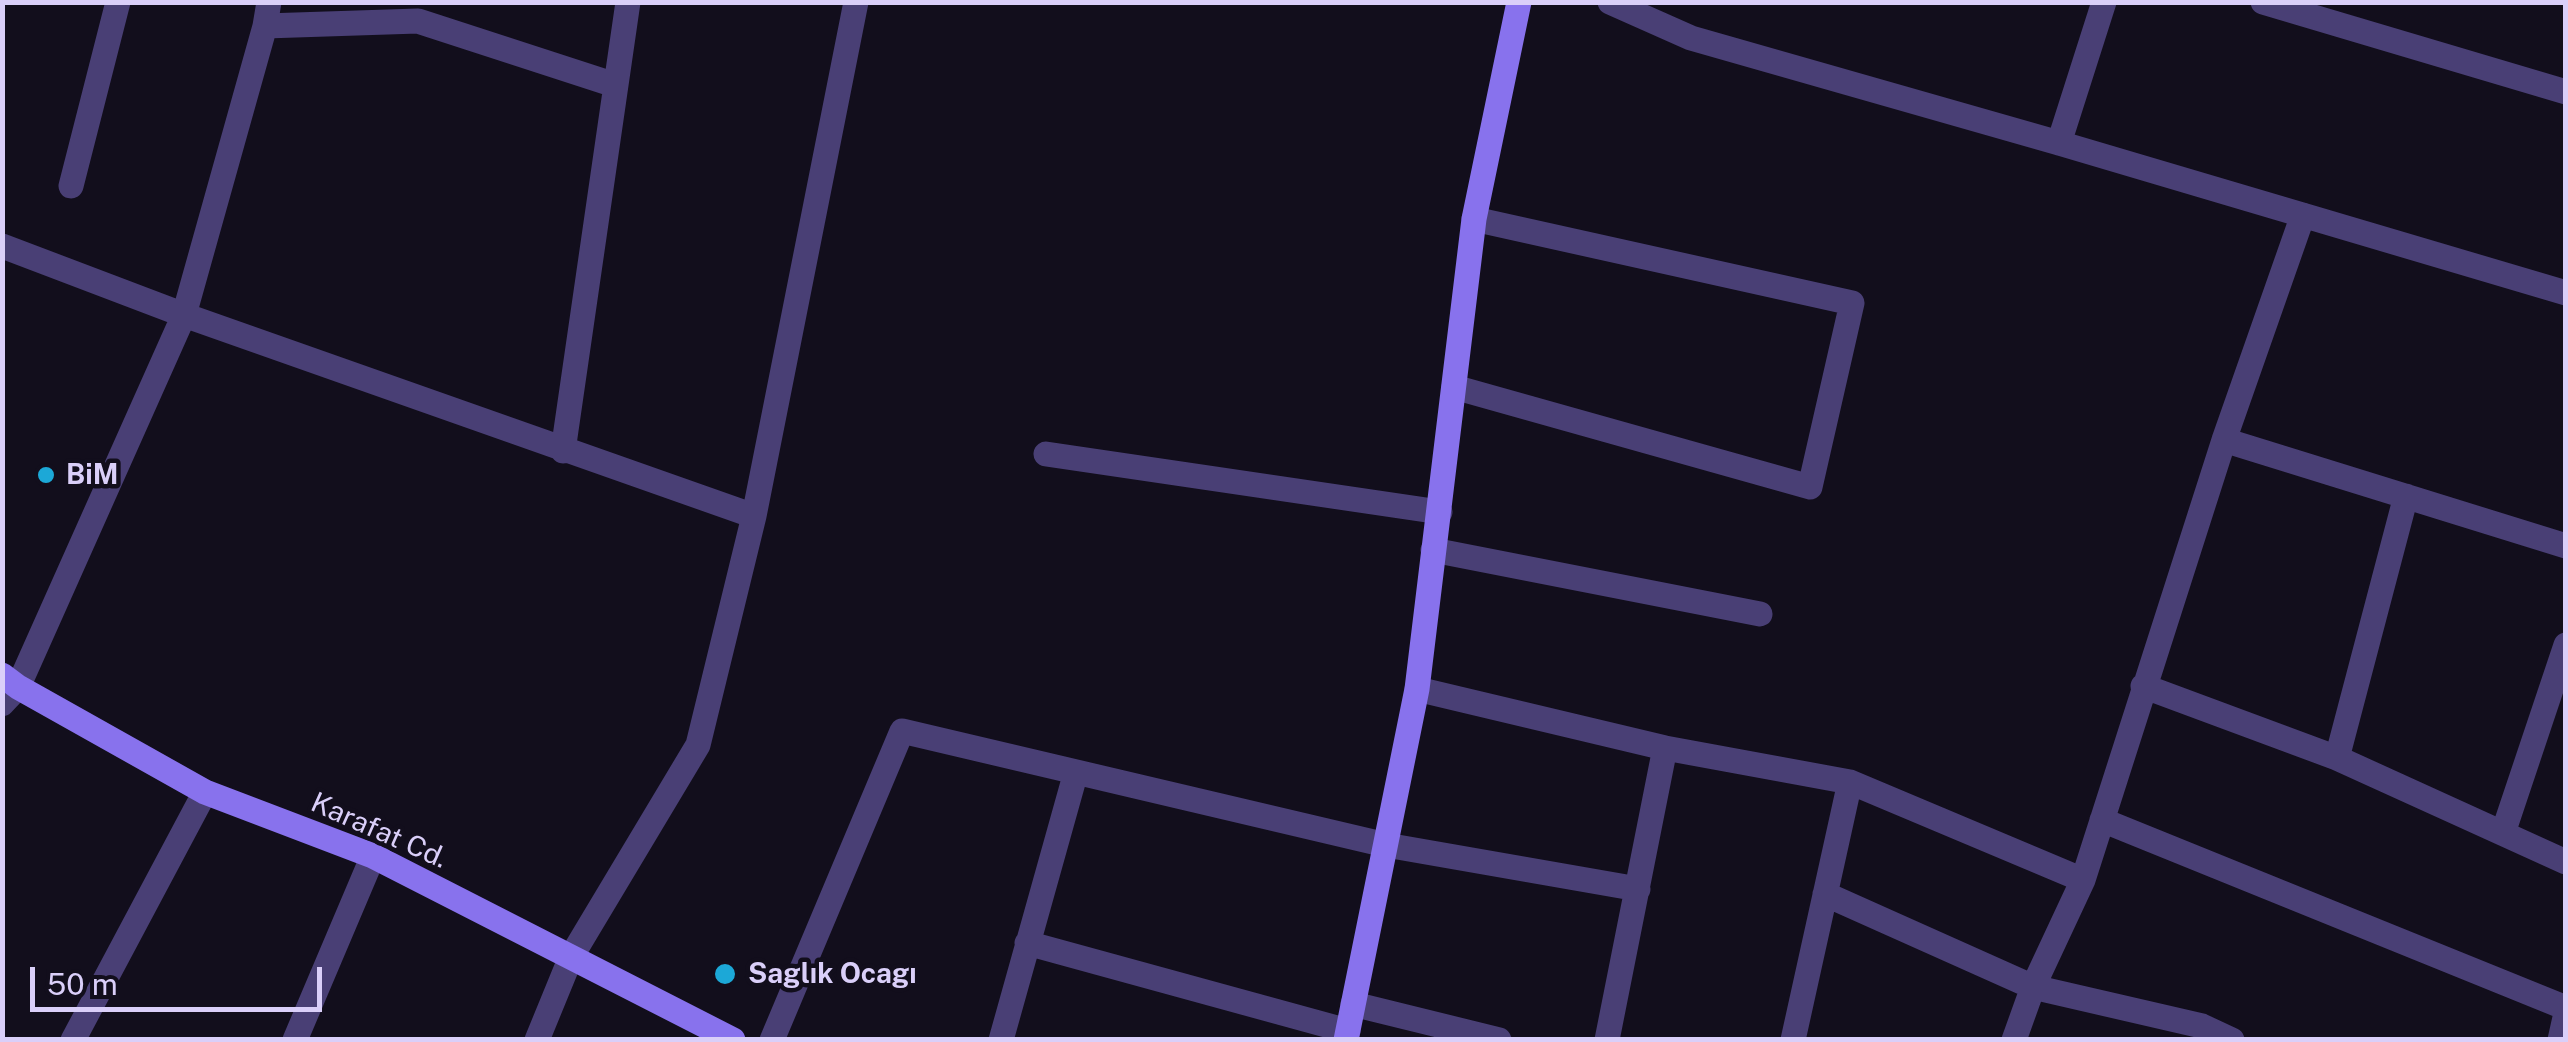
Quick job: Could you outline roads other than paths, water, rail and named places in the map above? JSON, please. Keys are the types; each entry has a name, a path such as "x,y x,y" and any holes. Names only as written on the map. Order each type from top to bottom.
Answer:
{"main road":[{"path":"1347,1035 1417,689 1474,220 1520,2"},
{"name":"Karafat Cd.","path":"8,688 204,792 374,856 732,1039"}],"street":[{"path":"71,186 118,2"},
{"path":"563,450 628,2"},
{"path":"537,1040 572,957 698,745 754,516 856,2"},
{"path":"1610,2 1690,38 2566,292"},
{"path":"2059,143 2104,2"},
{"path":"2262,2 2566,92"},
{"path":"8,688 184,315 267,14 418,22 615,84"},
{"path":"2014,1040 2033,987 2082,880 2224,440 2303,215"},
{"path":"1454,388 1810,487 1852,304 1474,220"},
{"path":"2,246 184,315 754,516"},
{"path":"2224,440 2566,546"},
{"path":"1046,454 1440,512"},
{"path":"2337,758 2406,496"},
{"path":"1433,550 1760,614"},
{"path":"2503,833 2566,645"},
{"path":"2143,686 2337,758 2566,862"},
{"path":"1417,689 1665,748 1850,782 2082,880"},
{"path":"772,1040 902,731 1386,846 1638,889"},
{"path":"1608,1040 1665,748"},
{"path":"1001,1040 1076,772"},
{"path":"1793,1040 1850,782"},
{"path":"73,1040 204,792"},
{"path":"2102,820 2566,1011 2560,1040"},
{"path":"295,1040 374,856"},
{"path":"1825,894 2033,987 2232,1040"},
{"path":"1027,943 1347,1035"},
{"path":"1353,1004 1499,1040"}],"place":[{"name":"BiM","path":"46,475"},
{"name":"Saglık Ocagı","path":"725,974"}]}
